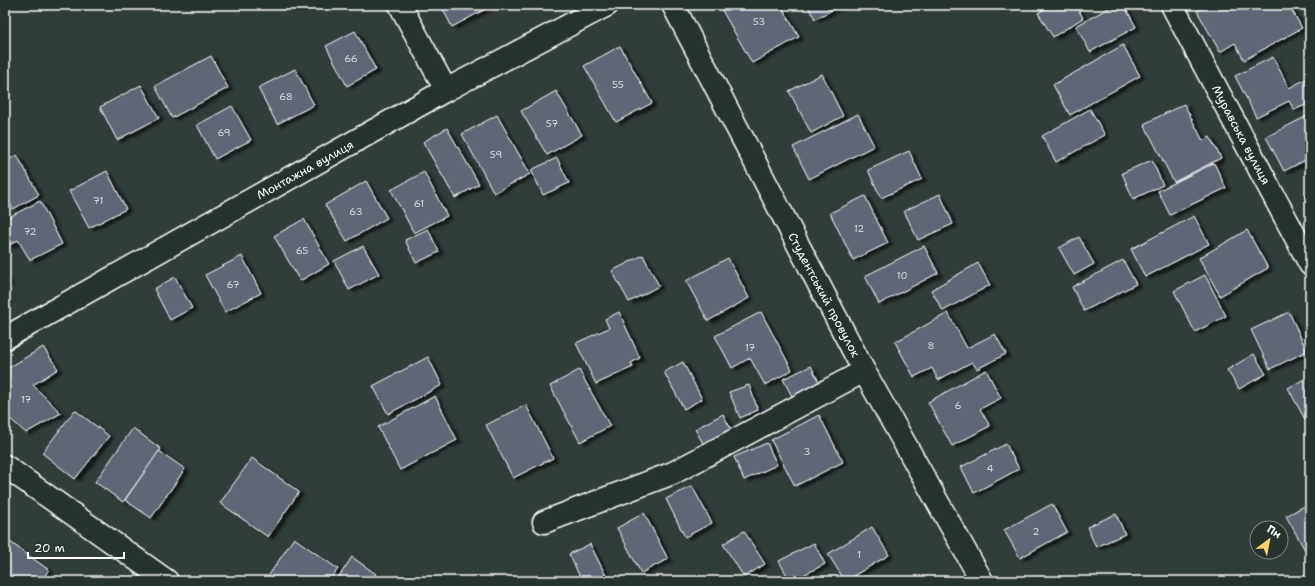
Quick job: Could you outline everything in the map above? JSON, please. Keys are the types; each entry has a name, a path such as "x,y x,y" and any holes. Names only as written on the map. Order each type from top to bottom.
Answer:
{"street":[{"path":"400,5 446,90"},
{"name":"Монтажна вулиця","path":"5,338 446,90 607,5"},
{"name":"Студентський провулок","path":"673,5 864,371 982,581"},
{"name":"Муравська вулиця","path":"1172,5 1310,264"},
{"path":"544,522 673,473 864,371"},
{"path":"5,466 167,581"}],"building":[{"path":"441,5 493,5 452,27"},
{"path":"719,5 781,5 799,37 752,63"},
{"path":"807,5 842,5 815,19"},
{"path":"1051,5 1076,5 1083,18 1053,37 1038,13"},
{"path":"1114,5 1124,5 1136,27 1090,52 1076,26"},
{"path":"1207,5 1289,5 1302,28 1244,60 1235,43 1220,52 1197,11"},
{"path":"355,31 376,70 347,86 326,46"},
{"path":"1123,45 1140,76 1070,115 1053,85"},
{"path":"620,46 652,103 616,122 584,66"},
{"path":"211,56 228,88 172,118 155,86"},
{"path":"1273,57 1289,88 1308,78 1310,81 1310,103 1294,110 1289,101 1256,117 1235,76"},
{"path":"295,69 314,105 277,124 258,88"},
{"path":"822,74 843,116 811,133 789,91"},
{"path":"141,85 159,118 117,140 100,107"},
{"path":"556,91 582,135 547,155 521,111"},
{"path":"1184,104 1203,141 1210,137 1221,158 1174,182 1144,124"},
{"path":"232,106 251,140 215,159 197,125"},
{"path":"1090,109 1105,135 1056,162 1042,136"},
{"path":"858,114 874,146 809,179 793,147"},
{"path":"497,115 530,174 494,193 462,134"},
{"path":"1307,116 1310,121 1310,158 1284,171 1266,137"},
{"path":"447,128 479,184 455,198 423,142"},
{"path":"909,151 922,179 881,198 868,170"},
{"path":"17,155 39,195 13,209 5,194 5,162"},
{"path":"557,158 569,183 543,195 531,170"},
{"path":"1152,160 1163,185 1133,199 1122,173"},
{"path":"1214,163 1226,188 1170,215 1158,191"},
{"path":"107,171 126,209 89,228 69,191"},
{"path":"424,172 447,216 414,233 391,190"},
{"path":"366,181 387,218 347,241 325,205"},
{"path":"940,194 953,224 918,240 904,211"},
{"path":"1310,194 1310,208 1305,196"},
{"path":"865,196 888,243 853,260 830,213"},
{"path":"40,201 62,244 30,260 18,240 8,246 5,241 5,222 8,221 7,218"},
{"path":"1194,216 1209,244 1145,277 1131,249"},
{"path":"304,219 329,264 300,281 274,236"},
{"path":"428,229 439,252 416,263 405,240"},
{"path":"1247,230 1268,268 1220,296 1199,258"},
{"path":"1079,237 1094,264 1074,275 1059,248"},
{"path":"363,246 379,274 349,290 334,261"},
{"path":"924,246 938,273 879,304 865,276"},
{"path":"643,255 659,286 629,302 612,271"},
{"path":"242,256 261,293 225,312 205,275"},
{"path":"728,258 749,298 708,321 686,281"},
{"path":"1123,260 1136,284 1084,311 1072,287"},
{"path":"978,263 990,285 943,311 931,290"},
{"path":"5,275 9,283 5,285"},
{"path":"1205,275 1226,316 1195,332 1174,291"},
{"path":"175,277 192,308 170,320 154,289"},
{"path":"619,312 640,358 631,363 633,367 596,384 576,343 609,328 605,319"},
{"path":"761,312 792,370 765,385 750,358 732,368 715,336"},
{"path":"1289,312 1307,351 1270,369 1251,330"},
{"path":"948,313 967,348 995,334 1006,354 977,369 972,362 938,380 932,368 914,377 895,342"},
{"path":"43,347 58,369 33,385 61,413 26,433 5,414 5,370"},
{"path":"1254,354 1266,374 1239,389 1227,370"},
{"path":"428,357 442,385 388,414 373,386"},
{"path":"683,362 702,399 684,409 664,372"},
{"path":"811,366 822,388 795,402 783,379"},
{"path":"579,370 610,426 580,442 550,386"},
{"path":"986,370 1001,398 980,409 990,426 952,446 928,402"},
{"path":"1310,376 1310,424 1308,425 1288,388"},
{"path":"749,385 758,410 740,418 729,392"},
{"path":"435,396 457,440 400,470 378,427"},
{"path":"526,405 553,458 513,478 486,425"},
{"path":"75,410 109,436 75,479 42,453"},
{"path":"723,414 734,435 706,449 695,429"},
{"path":"819,415 843,462 795,486 771,440"},
{"path":"133,428 161,449 123,502 95,482"},
{"path":"767,443 777,465 744,480 734,457"},
{"path":"1006,444 1019,469 974,493 961,467"},
{"path":"159,451 185,469 151,518 125,500"},
{"path":"252,458 299,492 268,537 220,503"},
{"path":"692,486 712,523 685,537 666,499"},
{"path":"1310,503 1310,559 1289,520 1286,516"},
{"path":"1052,504 1067,532 1020,558 1004,530"},
{"path":"644,513 668,559 641,573 617,528"},
{"path":"1116,514 1125,534 1096,547 1087,527"},
{"path":"872,527 889,555 845,581 828,554"},
{"path":"744,531 765,564 744,577 723,544"},
{"path":"294,538 338,569 329,581 265,581"},
{"path":"10,542 49,570 41,581 5,581 5,549"},
{"path":"814,543 825,564 790,581 779,561"},
{"path":"590,544 608,580 607,581 582,581 569,554"},
{"path":"352,557 376,574 371,581 336,581"}]}
